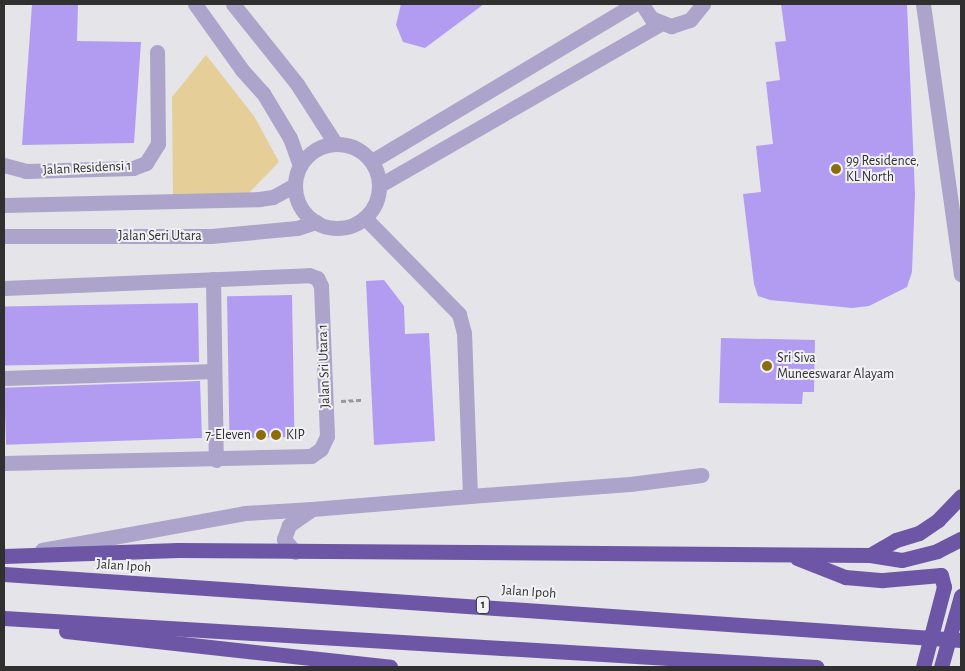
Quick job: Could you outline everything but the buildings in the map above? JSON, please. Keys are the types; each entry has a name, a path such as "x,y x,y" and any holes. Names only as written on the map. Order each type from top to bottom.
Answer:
{"highway":[{"path":"870,555 896,540 919,533 938,520 961,496"},
{"path":"11,555 178,550 870,555 902,560 936,552 961,539"},
{"path":"789,555 845,577 883,580 941,575 944,588 923,667"},
{"name":"Jalan Ipoh","path":"4,574 961,640"},
{"path":"941,667 961,596"},
{"path":"4,618 817,667"},
{"path":"4,624 390,667"}],"street":[{"path":"195,4 242,70 264,93 290,138 300,165"},
{"path":"233,4 297,84 335,143"},
{"path":"372,162 634,4"},
{"path":"642,4 652,18 660,24"},
{"path":"380,185 660,24 681,24 690,20 703,4"},
{"path":"923,4 961,274"},
{"name":"Jalan Residensi 1","path":"4,166 26,171 132,168 146,164 158,144 157,52"},
{"path":"335,143 362,151 372,162 380,185 373,208 365,218 341,228 316,222 301,206 295,185 300,165 321,146 335,143"},
{"path":"4,205 259,199 273,197 295,185"},
{"path":"365,218 459,314 464,333 470,496"},
{"name":"Jalan Seri Utara","path":"4,236 211,236 297,228 316,222"},
{"name":"Jalan Sri Utara 1","path":"4,288 308,275 318,278 321,286 327,436 321,448 311,456 216,460 4,463"},
{"path":"213,279 216,460"},
{"path":"4,378 214,371"},
{"path":"11,555 245,513 630,484 701,475"},
{"path":"294,552 284,538 289,525 312,509"}],"path":[{"path":"325,401 362,400"}],"shaded area":[{"path":"206,55 254,116 279,162 247,195 173,195 172,97"}],"place":[{"name":"99 Residence, KL North","path":"836,169"},
{"name":"Sri Siva Muneeswarar Alayam","path":"767,366"},
{"name":"7-Eleven","path":"261,435"},
{"name":"KIP","path":"276,435"}]}
